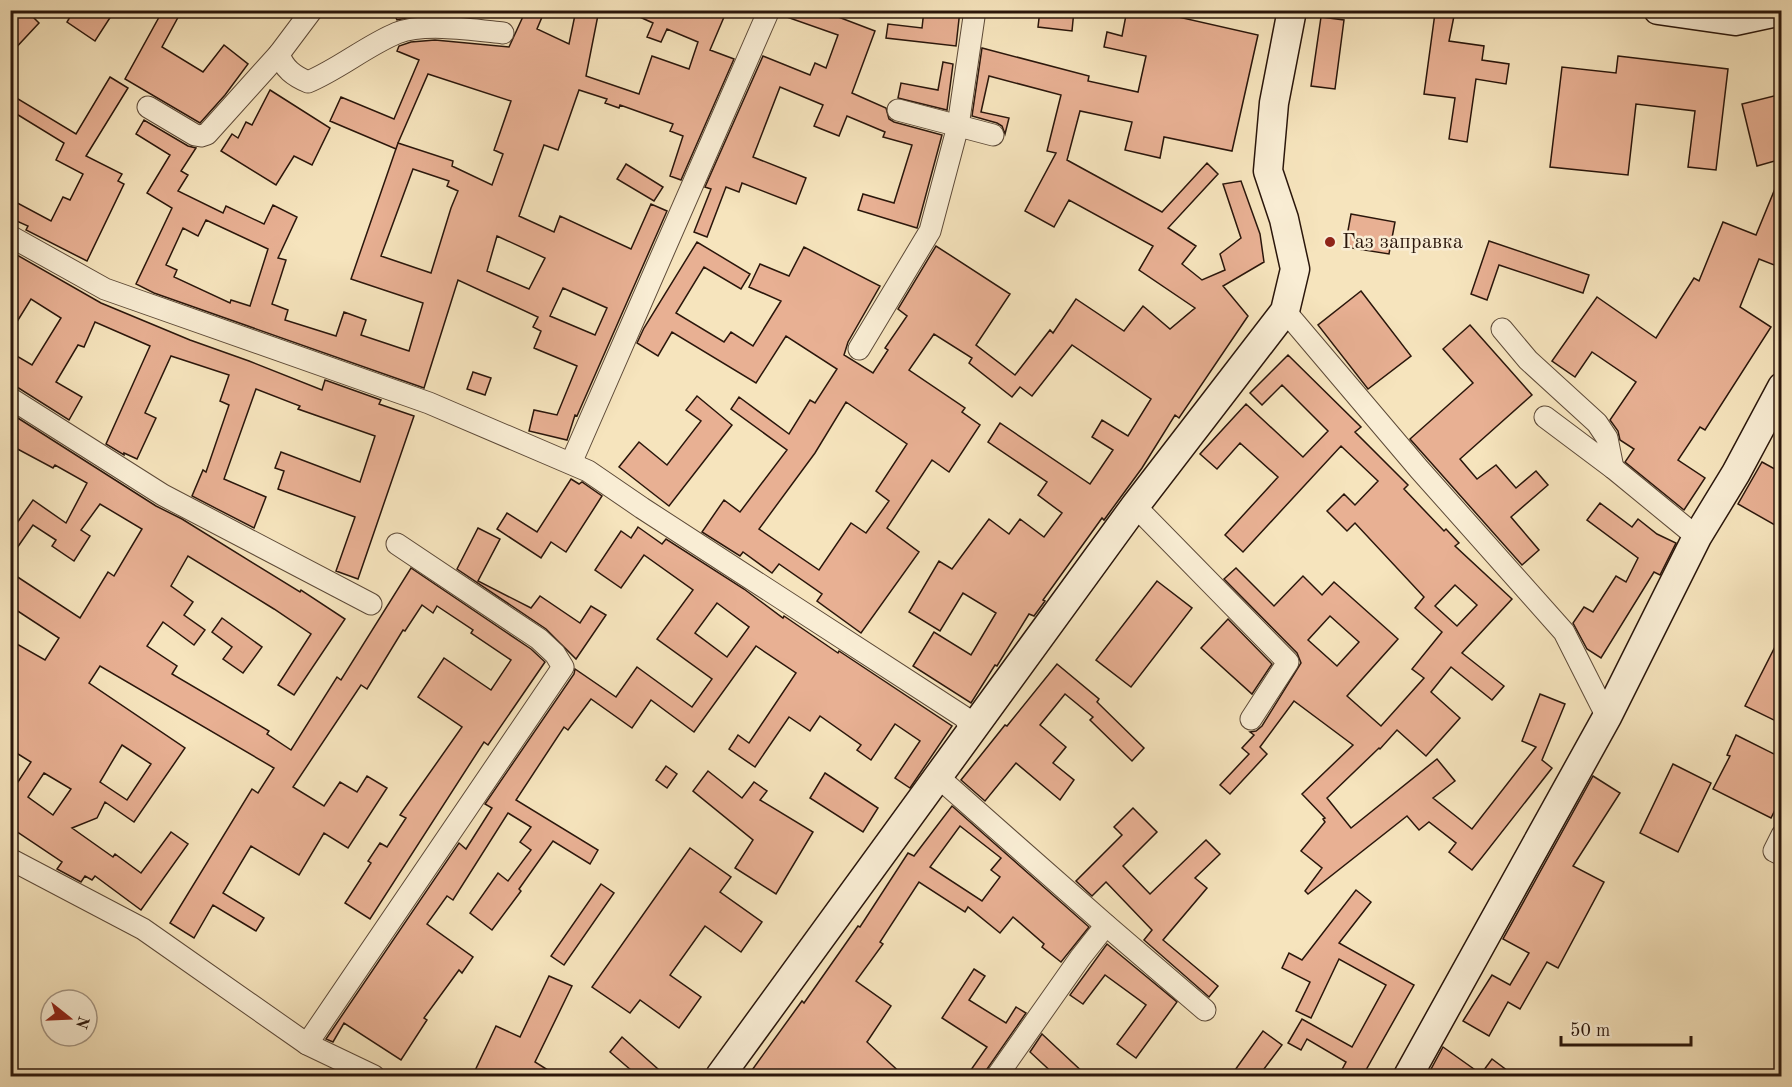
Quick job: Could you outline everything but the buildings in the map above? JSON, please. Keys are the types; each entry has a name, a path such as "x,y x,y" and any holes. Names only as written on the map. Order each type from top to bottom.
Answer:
{"main road":[{"path":"720,1077 1135,507 1285,311 1295,268 1284,219 1268,171 1274,103 1292,10"},
{"path":"1658,10 1735,21 1782,11"},
{"path":"1408,1077 1607,717 1697,537 1736,473 1782,387"}],"street":[{"path":"147,107 195,135 207,134 279,54 312,10"},
{"path":"571,463 769,10"},
{"path":"859,349 930,231 958,126 975,10"},
{"path":"279,54 282,62 294,76 308,82 398,32 418,28 503,33"},
{"path":"898,110 993,135"},
{"path":"10,236 105,289 429,403 588,471 964,717 972,730"},
{"path":"1285,311 1419,469 1564,633 1607,717"},
{"path":"1502,329 1528,360 1598,423 1607,438 1613,468"},
{"path":"10,398 164,495 371,604"},
{"path":"1545,417 1613,468 1697,537"},
{"path":"1135,507 1287,662 1251,719"},
{"path":"307,1044 563,668 555,654 539,639 397,544"},
{"path":"938,776 1106,926 1205,1010"},
{"path":"1782,835 1774,851 1782,855"},
{"path":"10,859 143,929 307,1044 374,1077"},
{"path":"997,1077 1080,958 1106,926"}],"place":[{"name":"Газ заправка","path":"1330,242"}]}
